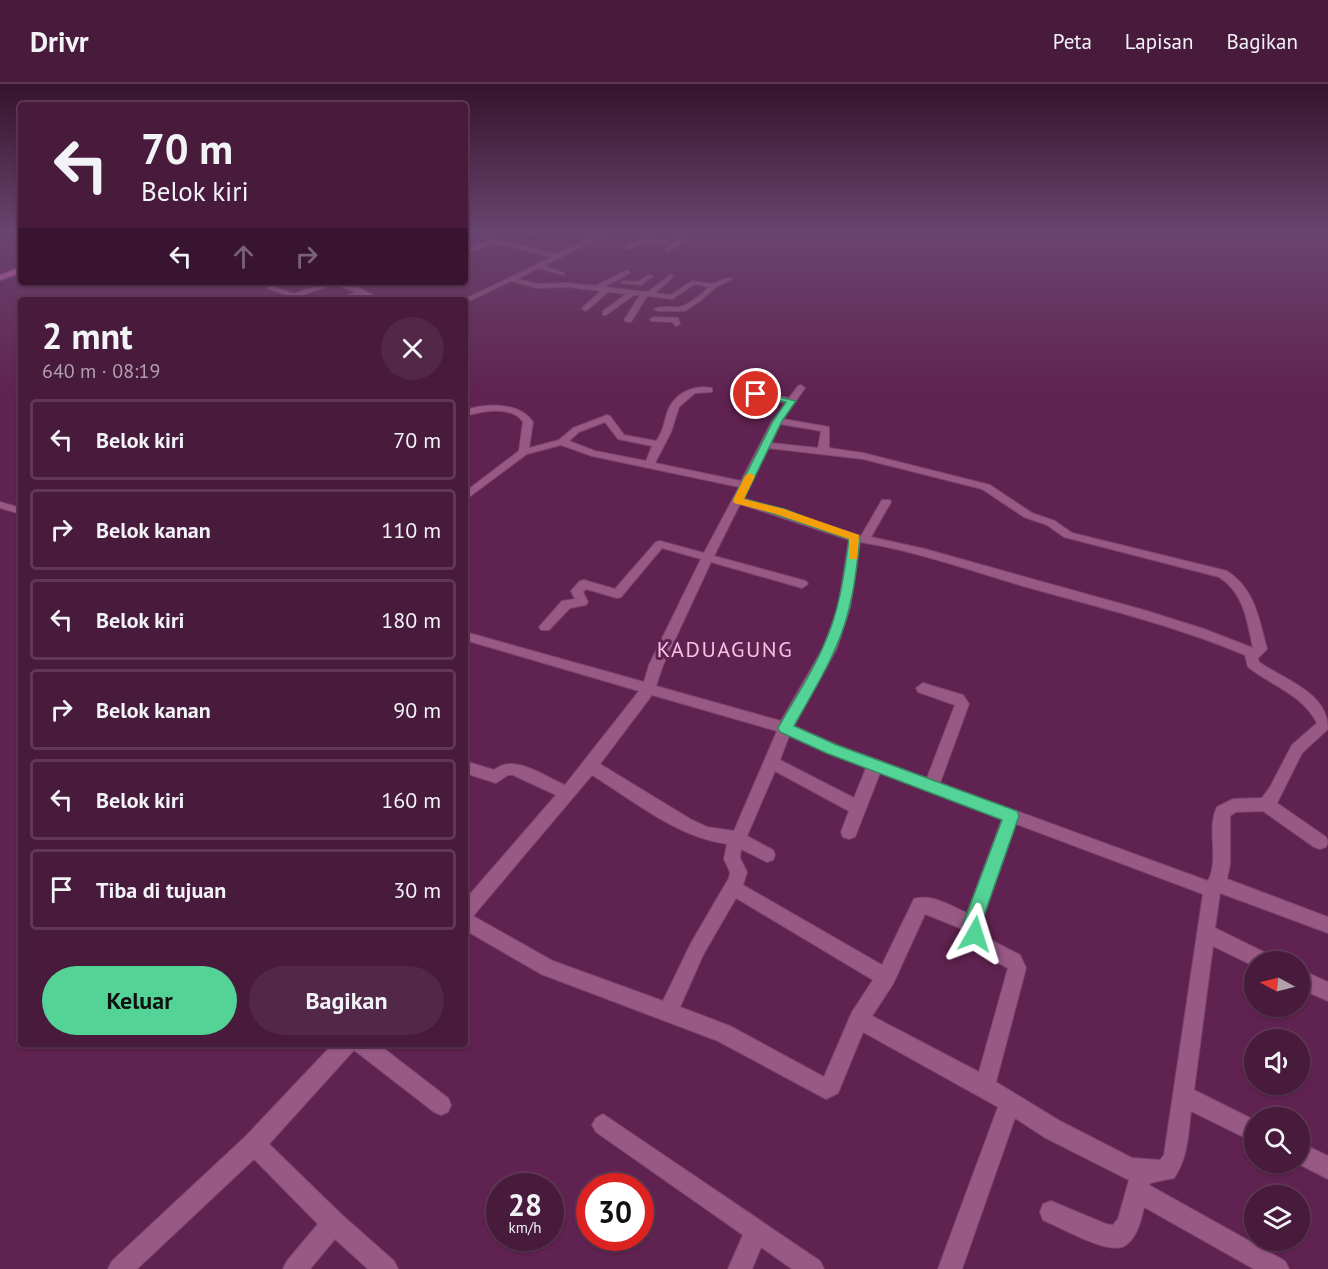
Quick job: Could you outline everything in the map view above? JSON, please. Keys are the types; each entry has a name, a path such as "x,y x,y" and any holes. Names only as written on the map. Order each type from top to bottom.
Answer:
{"street":[{"path":"270,288 296,296 322,287"},
{"path":"351,287 370,297"},
{"path":"468,300 493,287"},
{"path":"576,287 666,296 675,296 687,287"},
{"path":"628,320 647,293 655,287"},
{"path":"658,309 682,309 698,300 713,287"},
{"path":"586,309 607,289"},
{"path":"349,297 362,292"},
{"path":"606,313 633,292"},
{"path":"666,296 653,320 675,320 676,324"},
{"path":"468,910 567,794 650,688 656,665 708,557 777,421 801,388"},
{"path":"650,465 658,444 667,434 675,406 693,390 709,390"},
{"path":"738,391 791,401"},
{"path":"468,412 476,410 515,411 522,414 528,422 524,452"},
{"path":"468,495 524,452 562,442 576,430 604,418 610,419 621,437 658,444"},
{"path":"777,421 826,429 823,447 828,451"},
{"path":"562,442 592,453 746,485"},
{"path":"766,445 863,456 986,488 1001,495 1028,515 1051,523 1068,535 1222,574 1232,579 1244,592 1260,649 1251,657 1253,664 1308,700 1325,722 1295,751 1287,772 1266,804"},
{"path":"738,500 859,538 929,552 1014,579 1164,621 1255,654"},
{"path":"668,1012 697,949 739,873 732,859 732,851 749,817 785,728 833,638 849,586 859,538 886,502"},
{"path":"0,505 18,510"},
{"path":"544,627 566,604 582,602 577,591 584,584 617,594 660,544 802,584"},
{"path":"468,637 785,728 875,765 1011,816 1328,925"},
{"path":"923,688 958,699 962,704 930,786"},
{"path":"771,762 859,808"},
{"path":"849,832 875,765"},
{"path":"590,766 686,825 705,834 737,839 767,855"},
{"path":"468,768 496,777 506,769 514,769 567,794"},
{"path":"1139,1181 1166,1170 1174,1159 1206,933 1221,863 1220,825 1223,812 1233,806 1266,804 1320,842"},
{"path":"985,1087 1017,968 1014,961 980,944 972,924 1011,816"},
{"path":"732,887 886,977"},
{"path":"468,923 548,968 723,1033 826,1089 831,1086 859,1019 886,977 920,905 931,906 972,924"},
{"path":"1206,933 1244,952"},
{"path":"1310,983 1328,992"},
{"path":"859,1019 985,1087 1059,1133 1130,1169 1139,1181 1277,1269"},
{"path":"120,1269 254,1144 344,1047"},
{"path":"366,1047 441,1106"},
{"path":"1183,1096 1244,1126"},
{"path":"950,1269 1010,1102"},
{"path":"603,1125 812,1269"},
{"path":"254,1144 334,1223 387,1269"},
{"path":"1310,1159 1328,1168"},
{"path":"1051,1212 1106,1236 1118,1237 1128,1225 1139,1181"},
{"path":"295,1269 334,1223"},
{"path":"740,1269 756,1231"}],"slow traffic":[{"path":"750,476 738,500 855,538 853,557"}],"district":[{"name":"KADUAGUNG","path":"725,649"}],"route":[{"path":"756,394 791,401 777,421 738,500 855,538 844,608 830,648 785,728 832,749 1011,816 1008,831 995,858 972,924 975,934"}]}
